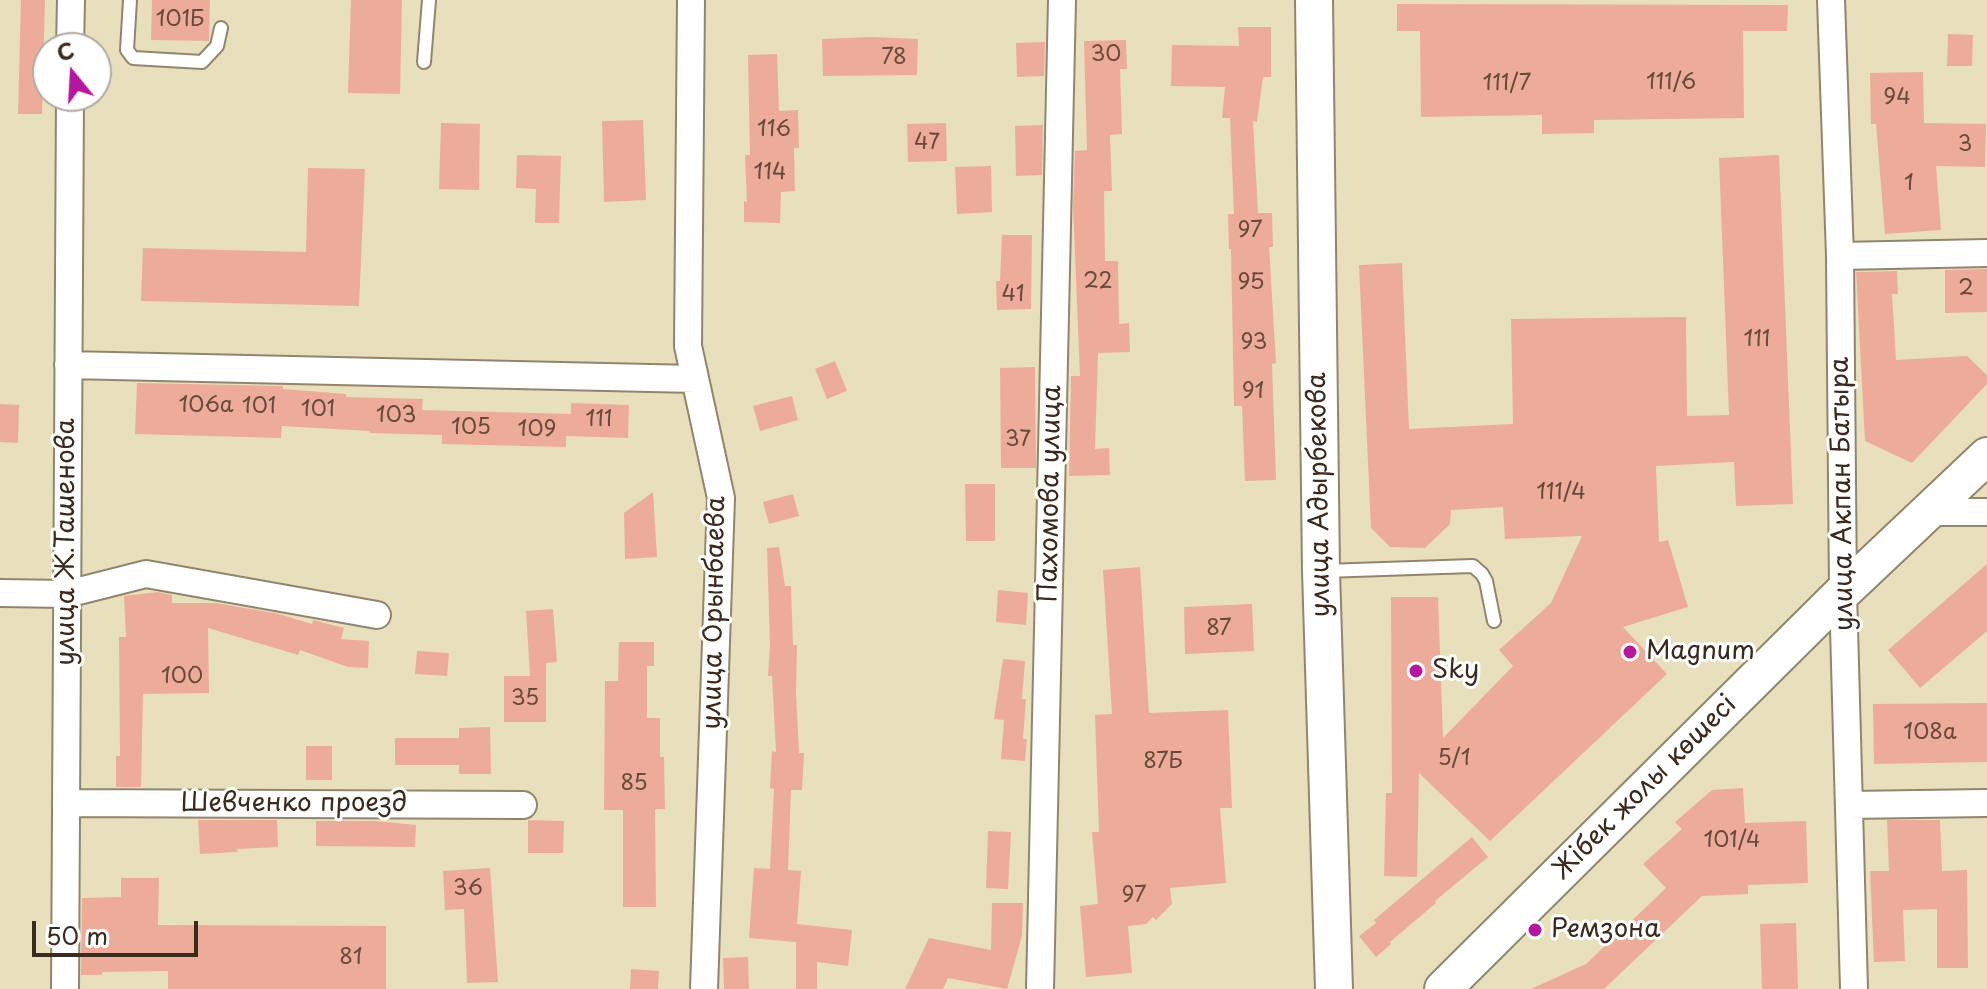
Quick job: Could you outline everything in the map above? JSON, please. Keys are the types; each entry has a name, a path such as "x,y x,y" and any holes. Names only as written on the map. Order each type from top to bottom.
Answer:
{"main road":[{"name":"улица Адырбекова","path":"1314,0 1321,571 1334,989"},
{"name":"Жібек жолы көшесі","path":"1443,989 1843,592 1987,456"}],"street":[{"path":"70,32 71,0"},
{"name":"улица Орынбаева","path":"691,0 688,346 721,498 704,989"},
{"name":"Пахомова улица","path":"1040,989 1062,0"},
{"name":"улица Акпан Батыра","path":"1831,0 1840,256 1843,592 1854,989"},
{"name":"улица Ж.Ташенова","path":"65,989 70,112"},
{"path":"1840,256 1987,253"},
{"path":"68,365 695,379"},
{"path":"1928,512 1987,512"},
{"path":"0,593 67,594 146,574 377,615"},
{"name":"Шевченко проезд","path":"66,803 523,805"},
{"path":"1849,805 1987,803"}],"lane":[{"path":"130,0 127,50 133,58 202,62 217,46 221,28"},
{"path":"424,62 429,0"},
{"path":"1321,571 1473,566 1486,581 1494,621"}],"building":[{"path":"21,0 45,0 44,32 32,32 32,112 42,114 18,114"},
{"path":"152,0 210,0 209,41 151,40"},
{"path":"351,0 402,0 400,94 348,93"},
{"path":"1397,4 1788,5 1787,31 1743,31 1744,118 1594,120 1594,133 1542,134 1542,115 1421,117 1420,31 1397,31"},
{"path":"1238,27 1271,27 1271,77 1263,77 1257,122 1253,121 1258,213 1272,213 1273,247 1269,247 1276,363 1272,364 1276,480 1245,481 1242,406 1234,406 1228,214 1234,214 1230,118 1222,118 1225,87 1171,86 1172,45 1239,46"},
{"path":"1948,34 1973,35 1972,66 1947,66"},
{"path":"822,39 918,39 917,75 823,76"},
{"path":"1126,40 1127,69 1120,69 1122,134 1110,135 1112,191 1104,191 1105,261 1118,261 1119,324 1129,323 1130,352 1098,353 1095,449 1109,448 1110,475 1069,476 1071,376 1080,376 1073,206 1075,151 1087,150 1084,41"},
{"path":"1045,42 1044,76 1017,77 1016,43"},
{"path":"777,54 779,111 798,110 799,148 794,148 795,191 781,192 780,223 744,222 744,201 747,202 745,155 750,155 748,55"},
{"path":"1923,72 1924,123 1986,124 1985,167 1936,166 1941,230 1885,234 1876,124 1871,124 1870,73"},
{"path":"643,120 646,200 604,202 602,121"},
{"path":"441,123 480,124 479,190 439,189"},
{"path":"946,123 947,161 908,162 907,124"},
{"path":"1043,125 1042,175 1016,176 1015,126"},
{"path":"517,155 561,156 559,223 535,223 536,189 516,188"},
{"path":"1779,155 1793,504 1736,506 1734,462 1656,466 1659,542 1668,540 1688,607 1623,627 1667,674 1490,841 1419,773 1417,877 1384,876 1386,793 1392,793 1391,597 1438,597 1443,738 1513,666 1499,650 1551,603 1582,536 1505,539 1503,507 1451,510 1450,524 1425,548 1390,547 1371,528 1359,265 1402,263 1409,429 1513,424 1511,319 1686,317 1687,416 1729,415 1719,158"},
{"path":"991,166 992,212 957,214 955,167"},
{"path":"308,168 365,169 359,306 141,301 143,248 306,252"},
{"path":"1002,235 1032,235 1031,309 997,310 996,281 1000,281"},
{"path":"1987,269 1987,312 1945,313 1945,270"},
{"path":"1897,271 1898,294 1892,294 1896,360 1967,356 1987,375 1987,384 1912,463 1865,441 1856,272"},
{"path":"835,361 847,391 827,399 815,369"},
{"path":"1035,367 1036,468 1001,468 1000,368"},
{"path":"137,383 283,386 283,389 346,394 346,397 423,399 422,410 571,414 571,403 629,405 628,438 566,436 566,447 442,444 442,435 282,426 281,438 135,434"},
{"path":"792,396 798,420 760,431 753,406"},
{"path":"0,404 19,405 18,443 0,442"},
{"path":"965,484 995,484 995,541 966,541"},
{"path":"653,492 657,557 625,559 624,513"},
{"path":"793,494 799,516 769,524 763,502"},
{"path":"779,547 785,586 791,586 793,645 797,645 799,753 804,753 802,790 791,790 788,870 801,871 797,924 852,930 848,966 817,962 817,989 796,989 796,942 749,938 754,868 770,869 774,789 770,788 772,751 776,752 772,676 768,676 767,548"},
{"path":"1987,564 1987,631 1920,688 1888,650"},
{"path":"1140,567 1149,713 1228,710 1232,808 1220,808 1226,883 1170,888 1172,904 1156,920 1153,917 1146,924 1128,926 1132,973 1086,977 1080,906 1098,904 1092,832 1099,832 1095,715 1112,714 1103,570"},
{"path":"998,590 1028,593 1026,625 996,622"},
{"path":"158,592 172,595 172,603 216,603 344,628 341,639 369,641 368,668 348,667 300,650 298,655 208,628 209,693 143,694 141,787 116,787 116,756 120,756 119,637 126,637 124,596"},
{"path":"1252,604 1254,651 1185,654 1184,607"},
{"path":"553,609 557,662 546,663 546,722 504,722 504,676 530,676 526,611"},
{"path":"619,642 654,642 654,666 647,666 647,718 660,718 665,809 655,809 656,907 623,907 623,810 604,810 605,681 618,681"},
{"path":"417,651 449,653 447,676 415,674"},
{"path":"1003,659 1025,661 1022,699 1026,699 1025,761 1001,759 1004,720 994,719"},
{"path":"1987,703 1987,762 1874,764 1873,704"},
{"path":"490,727 491,774 459,774 459,765 395,765 395,738 459,738 459,728"},
{"path":"306,746 332,746 332,780 306,780"},
{"path":"1743,788 1745,823 1806,821 1808,883 1748,885 1748,894 1702,896 1604,989 1531,989 1586,964 1666,888 1643,864 1682,829 1675,822 1712,790"},
{"path":"198,820 277,820 278,847 200,854"},
{"path":"528,820 564,821 563,853 528,853"},
{"path":"1887,820 1940,820 1942,871 1967,870 1968,968 1937,968 1937,909 1903,910 1905,961 1874,962 1870,871 1889,871"},
{"path":"316,821 416,825 415,847 316,846"},
{"path":"988,831 1011,832 1008,889 986,888"},
{"path":"1472,837 1488,857 1435,901 1376,957 1359,936"},
{"path":"490,868 498,982 467,983 464,909 445,910 443,871"},
{"path":"121,878 159,878 158,925 386,926 386,989 168,989 168,971 81,975 82,898 121,897"},
{"path":"992,903 1023,903 1022,936 1007,989 948,978 943,989 905,989 929,938 991,950"},
{"path":"1796,923 1798,989 1762,989 1760,924"},
{"path":"748,957 749,989 724,989 723,958"},
{"path":"631,969 659,971 658,989 630,989"}],"place":[{"name":"Magnum","path":"1630,652"},
{"name":"Sky","path":"1416,671"},
{"name":"Ремзона","path":"1535,930"}]}
